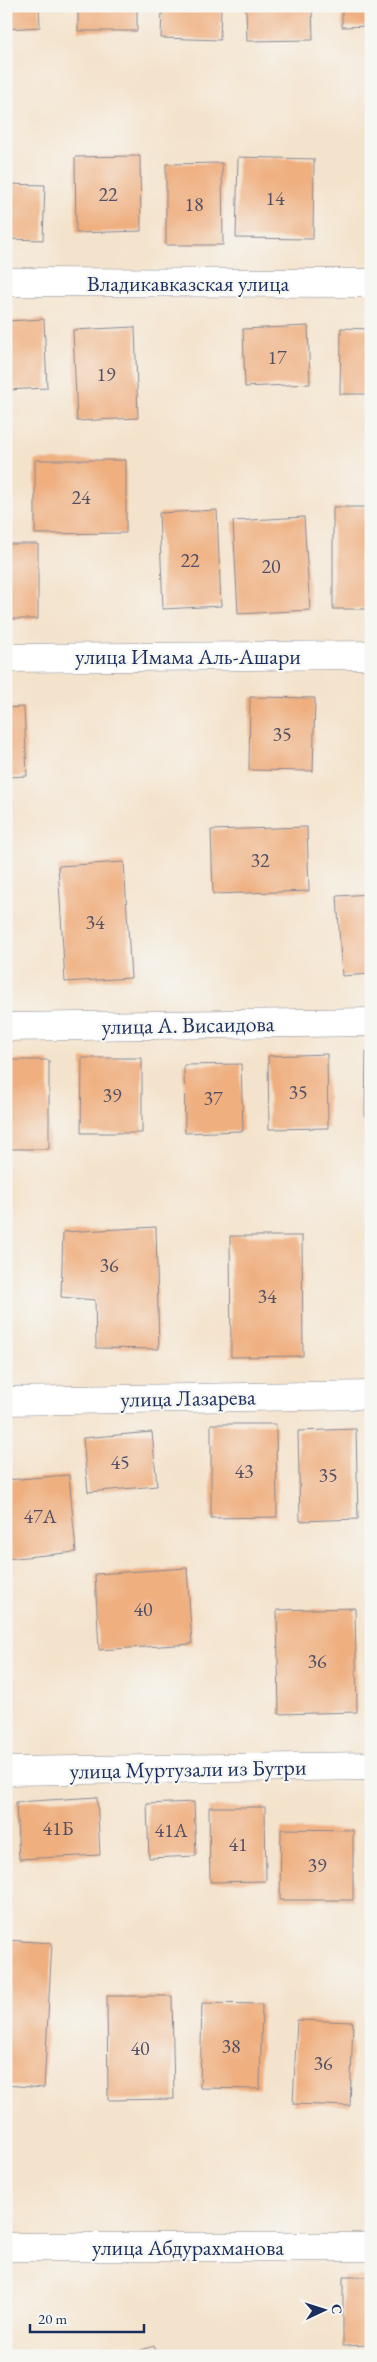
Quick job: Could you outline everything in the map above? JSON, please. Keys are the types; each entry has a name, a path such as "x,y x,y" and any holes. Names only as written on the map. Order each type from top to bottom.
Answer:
{"street":[{"name":"Владикавказская улица","path":"6,282 371,283"},
{"name":"улица Имама Аль-Ашари","path":"6,658 371,655"},
{"name":"улица А. Висаидова","path":"6,1027 371,1022"},
{"name":"улица Лазарева","path":"6,1400 371,1395"},
{"name":"улица Муртузали из Бутри","path":"6,1771 371,1766"},
{"name":"улица Абдурахманова","path":"6,2247 371,2247"}],"building":[{"path":"6,6 39,6 40,27 6,29"},
{"path":"78,6 137,6 137,31 78,31"},
{"path":"162,6 221,6 220,40 161,38"},
{"path":"246,6 312,6 313,40 247,41"},
{"path":"342,6 371,6 371,26 342,27"},
{"path":"140,156 141,231 76,233 75,157"},
{"path":"238,157 314,159 313,239 236,238"},
{"path":"222,163 223,245 166,245 166,164"},
{"path":"6,184 45,185 43,240 6,239"},
{"path":"44,319 47,388 6,390 6,321"},
{"path":"308,326 310,384 245,387 243,329"},
{"path":"135,327 138,418 77,421 73,330"},
{"path":"341,328 371,329 371,394 340,394"},
{"path":"35,460 126,460 126,533 35,534"},
{"path":"333,507 371,507 371,609 333,609"},
{"path":"217,510 221,606 163,609 159,513"},
{"path":"304,517 310,610 238,614 233,521"},
{"path":"6,544 38,544 38,619 6,619"},
{"path":"250,697 315,698 313,771 249,770"},
{"path":"24,707 27,776 6,777 6,708"},
{"path":"307,827 309,891 213,894 211,830"},
{"path":"124,862 131,978 65,982 58,866"},
{"path":"371,894 371,974 342,976 337,896"},
{"path":"366,1051 371,1051 371,1117 365,1116"},
{"path":"327,1054 328,1128 269,1129 268,1056"},
{"path":"82,1058 142,1058 142,1133 81,1133"},
{"path":"6,1060 49,1060 49,1149 6,1149"},
{"path":"241,1064 243,1131 185,1133 184,1065"},
{"path":"156,1227 159,1349 96,1348 95,1300 61,1297 63,1232"},
{"path":"230,1236 302,1236 303,1356 231,1357"},
{"path":"211,1424 276,1424 277,1517 211,1518"},
{"path":"356,1429 358,1519 300,1521 298,1431"},
{"path":"152,1432 157,1486 88,1492 83,1438"},
{"path":"69,1475 76,1552 6,1559 6,1480"},
{"path":"187,1568 192,1644 99,1650 95,1574"},
{"path":"355,1608 357,1712 279,1714 277,1610"},
{"path":"97,1797 100,1855 19,1859 16,1802"},
{"path":"194,1802 196,1856 149,1858 147,1804"},
{"path":"209,1807 265,1807 266,1881 210,1882"},
{"path":"281,1829 353,1830 353,1900 280,1900"},
{"path":"6,1940 52,1943 44,2088 6,2085"},
{"path":"107,1996 172,1996 174,2099 108,2100"},
{"path":"202,2003 262,2004 260,2089 200,2088"},
{"path":"297,2020 353,2022 350,2106 293,2104"},
{"path":"343,2277 371,2277 371,2345 343,2346"},
{"path":"154,2346 157,2356 125,2356 125,2355"}]}
